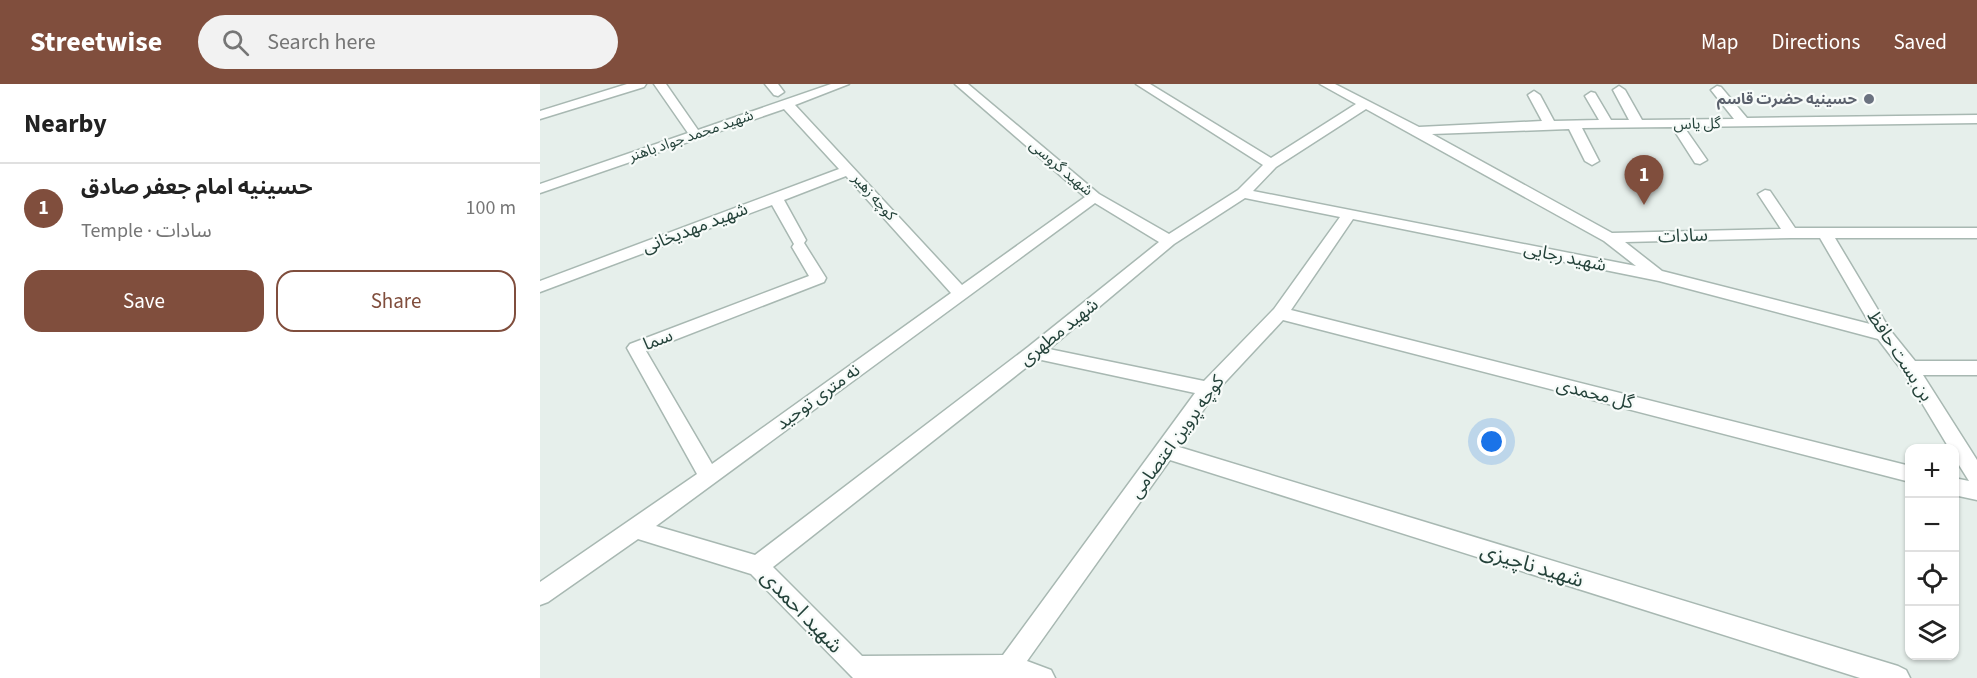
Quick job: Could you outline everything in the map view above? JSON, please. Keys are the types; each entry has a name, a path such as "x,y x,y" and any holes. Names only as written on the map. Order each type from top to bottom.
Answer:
{"street":[{"path":"540,115 640,84"},
{"path":"660,84 694,134"},
{"name":"شهید محمد جواد باهنر","path":"540,189 694,134 778,93 843,84"},
{"name":"شهید گروسی","path":"961,84 1094,197 1169,241"},
{"path":"1142,84 1271,164"},
{"path":"1326,84 1417,131 1609,238 1659,276"},
{"path":"1619,90 1638,124"},
{"path":"1717,90 1744,123"},
{"name":"کوچه زهیر","path":"778,93 961,293"},
{"path":"1534,95 1550,124"},
{"path":"1591,96 1607,124"},
{"name":"شهید مطهری","path":"758,566 1034,352 1169,241 1243,193 1271,164 1364,105"},
{"name":"گل یاس","path":"1417,131 1550,124 1977,119"},
{"path":"1573,124 1592,161"},
{"path":"1676,124 1700,160"},
{"name":"شهید مهدیخانی","path":"540,287 850,170"},
{"name":"شهید رجایی","path":"1243,193 1659,276 1884,334"},
{"path":"1765,194 1791,233"},
{"name":"سما","path":"709,477 636,348 818,278 775,197"},
{"name":"نه متری توحید","path":"540,595 709,477 1094,197"},
{"name":"کوچه پروین اعتصامی","path":"1009,667 1166,452 1208,389 1280,313 1350,213"},
{"name":"سادات","path":"1609,238 1791,233 1970,233"},
{"name":"بن بست حافظ","path":"1826,233 1884,334 1910,368 1977,477"},
{"path":"1970,233 1977,250"},
{"name":"گل محمدی","path":"1280,313 1905,473"},
{"path":"1034,352 1208,389"},
{"path":"1910,368 1977,368"},
{"name":"شهید ناچیزی","path":"1166,452 1898,678"},
{"path":"1959,487 1977,491"},
{"name":"شهید احمدی","path":"633,528 758,566 863,673 1009,667 1043,678"}],"place":[{"name":"حسینیه حضرت قاسم","path":"1869,99"},
{"name":"حسینیه امام جعفر صادق","path":"1644,205"}]}
